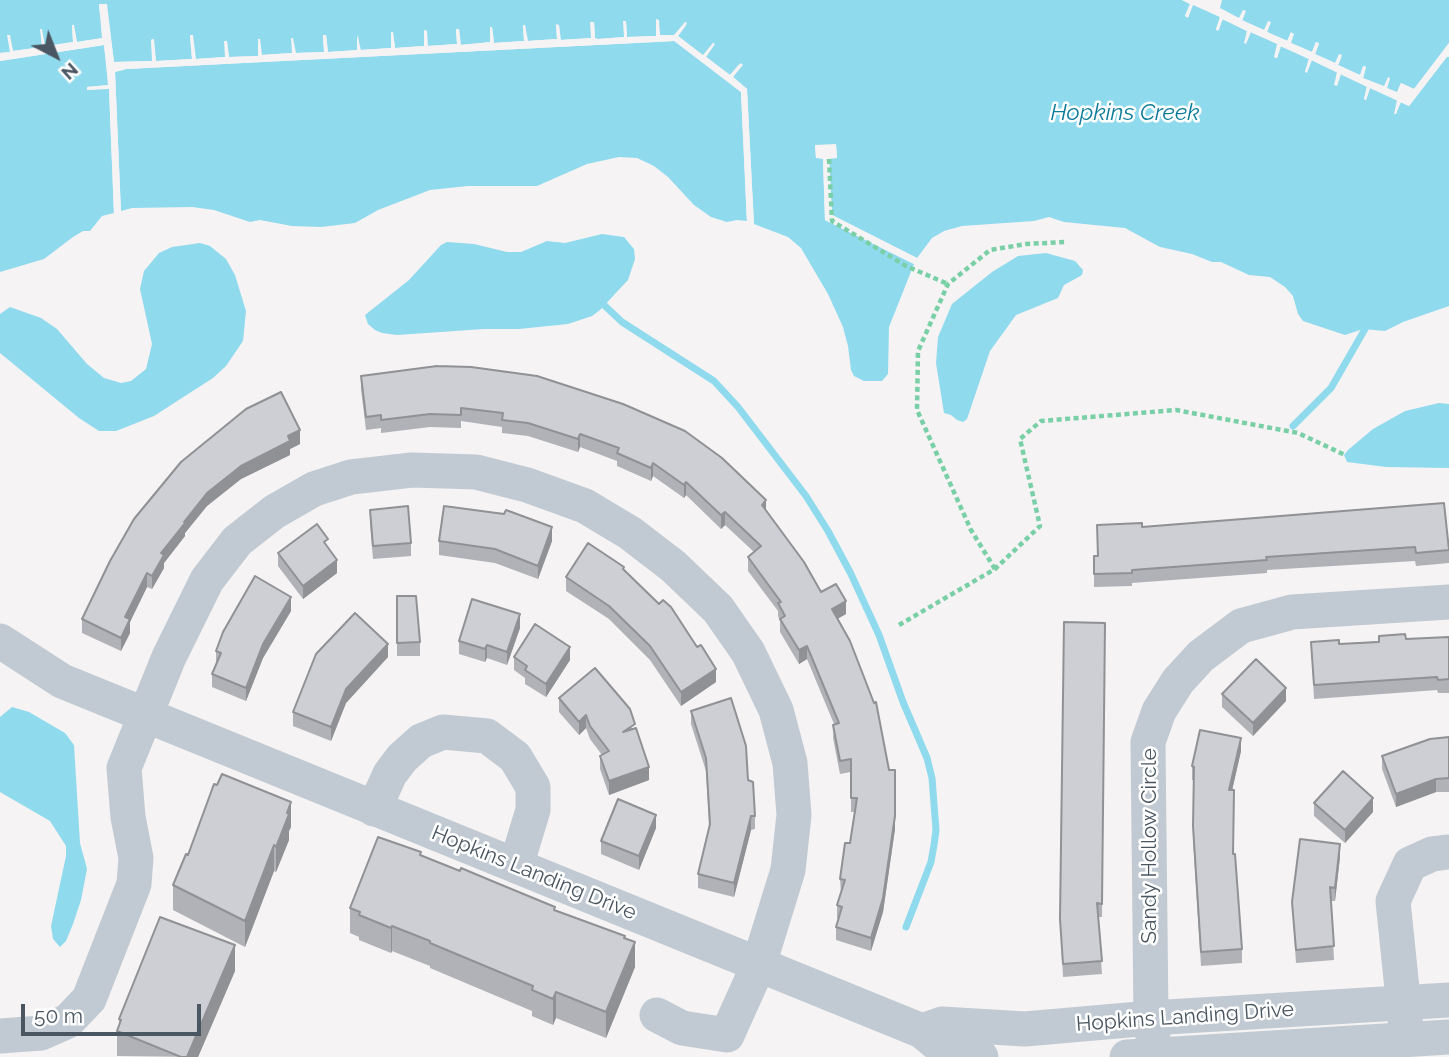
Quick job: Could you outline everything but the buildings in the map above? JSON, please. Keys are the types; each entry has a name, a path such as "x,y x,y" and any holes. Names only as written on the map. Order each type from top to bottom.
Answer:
{"street":[{"path":"0,1036 41,1033 68,1021 89,999 134,884 136,858 128,817 124,768 169,657 207,580 237,541 274,512 314,489 351,477 412,470 476,472 527,485 585,506 630,533 673,566 718,609 748,652 776,710 790,764 794,816 788,870 759,964 727,1035 682,1028 657,1016"},
{"name":"Sandy Hollow Circle","path":"1146,1057 1151,1018 1148,742 1159,711 1178,681 1201,656 1241,626 1293,612 1449,602"},
{"name":"Hopkins Landing Drive","path":"0,641 62,681 146,717 922,1031 940,1046 981,1057"},
{"path":"374,809 390,774 402,758 421,741 443,732 487,736 515,757 533,788 533,810 516,866"},
{"path":"1408,1048 1393,901 1410,864 1432,854 1449,852"},
{"name":"Hopkins Landing Drive","path":"922,1031 942,1024 1025,1029 1151,1018 1449,1000"},
{"name":"Hopkins Landing Drive","path":"1146,1057 1408,1048 1449,1037"}],"path":[{"path":"829,159 832,221 906,266 948,284"},
{"path":"995,569 971,530 917,410 918,351 948,284 990,250 1026,244 1066,242"},
{"path":"900,625 995,569 1040,526 1020,439 1041,421 1176,410 1298,433 1345,455"}],"water":[{"name":"Hopkins Creek","path":"0,0 1182,0 1190,4 1185,16 1187,17 1193,4 1220,17 1216,29 1219,30 1222,19 1247,31 1245,43 1250,32 1278,44 1275,58 1280,46 1309,59 1306,72 1311,60 1338,73 1335,85 1340,74 1367,87 1366,100 1370,88 1398,101 1396,114 1401,102 1409,106 1447,56 1449,57 1449,306 1385,331 1363,329 1345,335 1303,321 1293,296 1270,277 1249,275 1221,262 1212,262 1192,254 1160,247 1125,228 1064,222 1049,217 1034,221 962,226 944,231 932,238 917,258 832,215 829,158 837,157 836,145 815,145 816,158 823,158 825,220 914,264 889,327 888,374 882,381 864,381 854,376 851,370 843,327 828,294 801,248 788,237 754,224 747,89 733,77 740,63 730,75 705,56 713,43 703,56 678,36 687,24 674,35 660,35 657,20 656,36 627,37 624,21 624,37 598,39 595,38 594,22 591,22 592,38 560,40 559,25 556,25 557,39 527,41 525,25 524,41 494,43 492,27 491,42 460,45 459,29 456,30 457,44 427,46 425,30 424,46 395,48 391,33 391,48 360,50 358,35 358,50 328,52 326,35 323,36 324,52 295,53 292,38 292,53 261,55 258,39 258,56 229,57 225,41 225,57 195,59 192,35 192,59 156,61 153,39 153,61 114,62 106,4 99,5 103,38 77,42 72,25 73,42 45,47 41,29 42,47 13,51 9,35 10,52 0,53"},
{"path":"1222,0 1449,0 1449,43 1414,89 1401,83 1397,93 1387,88 1390,78 1384,87 1363,78 1366,67 1363,66 1360,75 1338,65 1342,56 1335,63 1315,54 1319,44 1316,42 1312,52 1291,43 1291,33 1288,41 1267,32 1270,23 1264,30 1242,20 1243,11 1239,19 1219,8"},
{"path":"675,41 741,92 747,221 727,222 711,217 694,205 654,166 637,158 619,157 587,164 537,186 468,186 430,190 378,210 355,223 321,227 292,226 260,220 250,222 214,210 192,207 132,208 121,211 115,72 126,69"},
{"path":"104,45 109,85 87,87 87,90 109,88 114,213 102,216 90,231 83,231 73,237 44,259 0,272 0,61"},
{"path":"602,234 624,237 634,249 635,259 628,280 592,316 568,324 519,329 397,335 382,333 368,324 365,315 409,280 441,245 447,242 521,252 547,241 565,243"},
{"path":"200,243 210,246 226,259 235,275 246,311 243,341 226,366 213,378 154,416 116,431 99,431 79,418 0,353 0,314 10,307 41,318 57,329 87,364 104,378 121,383 131,381 146,369 152,344 140,289 144,271 159,253 172,247"},
{"path":"1046,253 1075,261 1083,270 1082,275 1064,285 1058,298 1016,315 990,351 967,419 963,422 944,413 936,363 938,337 952,304 992,272 1018,256"},
{"path":"1439,403 1449,404 1449,468 1386,467 1347,462 1344,455 1373,429 1405,411"},
{"path":"12,707 29,712 65,733 74,745 80,843 87,869 73,924 66,941 60,947 53,939 51,926 66,846 50,821 0,792 0,717"}],"pier":[{"path":"1182,0 1194,1 1264,34 1197,0 1217,7 1222,0 1220,8 1239,18 1243,10 1246,11 1242,21 1264,30 1268,21 1271,22 1267,32 1287,41 1291,32 1294,34 1291,43 1312,52 1316,42 1319,43 1315,54 1335,63 1339,54 1342,55 1338,65 1360,75 1364,66 1363,78 1384,86 1388,77 1387,88 1397,92 1401,83 1414,89 1449,43 1446,53 1449,53 1449,57 1409,106 1400,102 1394,114 1397,100 1370,88 1366,100 1367,86 1341,74 1337,86 1334,85 1337,72 1312,60 1307,73 1305,72 1309,59 1281,46 1277,58 1274,57 1277,44 1251,32 1246,44 1247,31 1223,19 1218,31 1216,30 1220,17 1193,5 1188,18 1185,16 1190,4"},
{"path":"99,4 107,4 114,62 152,61 151,40 154,39 156,61 192,59 190,35 193,35 196,59 225,57 224,41 227,41 229,57 258,56 258,39 262,55 292,53 291,38 296,53 324,52 323,35 326,35 328,52 357,50 357,35 361,50 391,48 391,32 395,48 424,46 424,30 427,31 428,46 457,44 456,29 459,29 461,45 490,42 490,27 494,43 524,41 523,25 528,41 557,39 556,24 559,25 561,40 591,38 590,22 594,22 595,38 598,39 624,37 623,21 626,21 627,37 656,36 656,19 659,20 660,35 674,35 685,22 687,23 678,36 703,55 713,43 715,44 706,57 730,75 741,63 743,65 733,77 747,89 754,227 750,223 747,225 741,92 674,41 126,69 115,72 121,214 118,212 114,216 109,89 87,90 87,87 108,85 104,45 0,61 0,53 10,52 7,35 10,35 13,51 42,47 40,29 45,46 73,42 72,25 77,42 102,38"},
{"path":"836,144 837,158 829,159 832,215 917,258 914,264 825,220 823,159 816,158 815,145"}],"waterway":[{"path":"604,305 622,322 714,381 738,407 806,496 851,574 879,635 927,758 932,778 936,830 934,845 931,862 906,927"},
{"path":"1293,426 1331,388 1365,329"}]}
